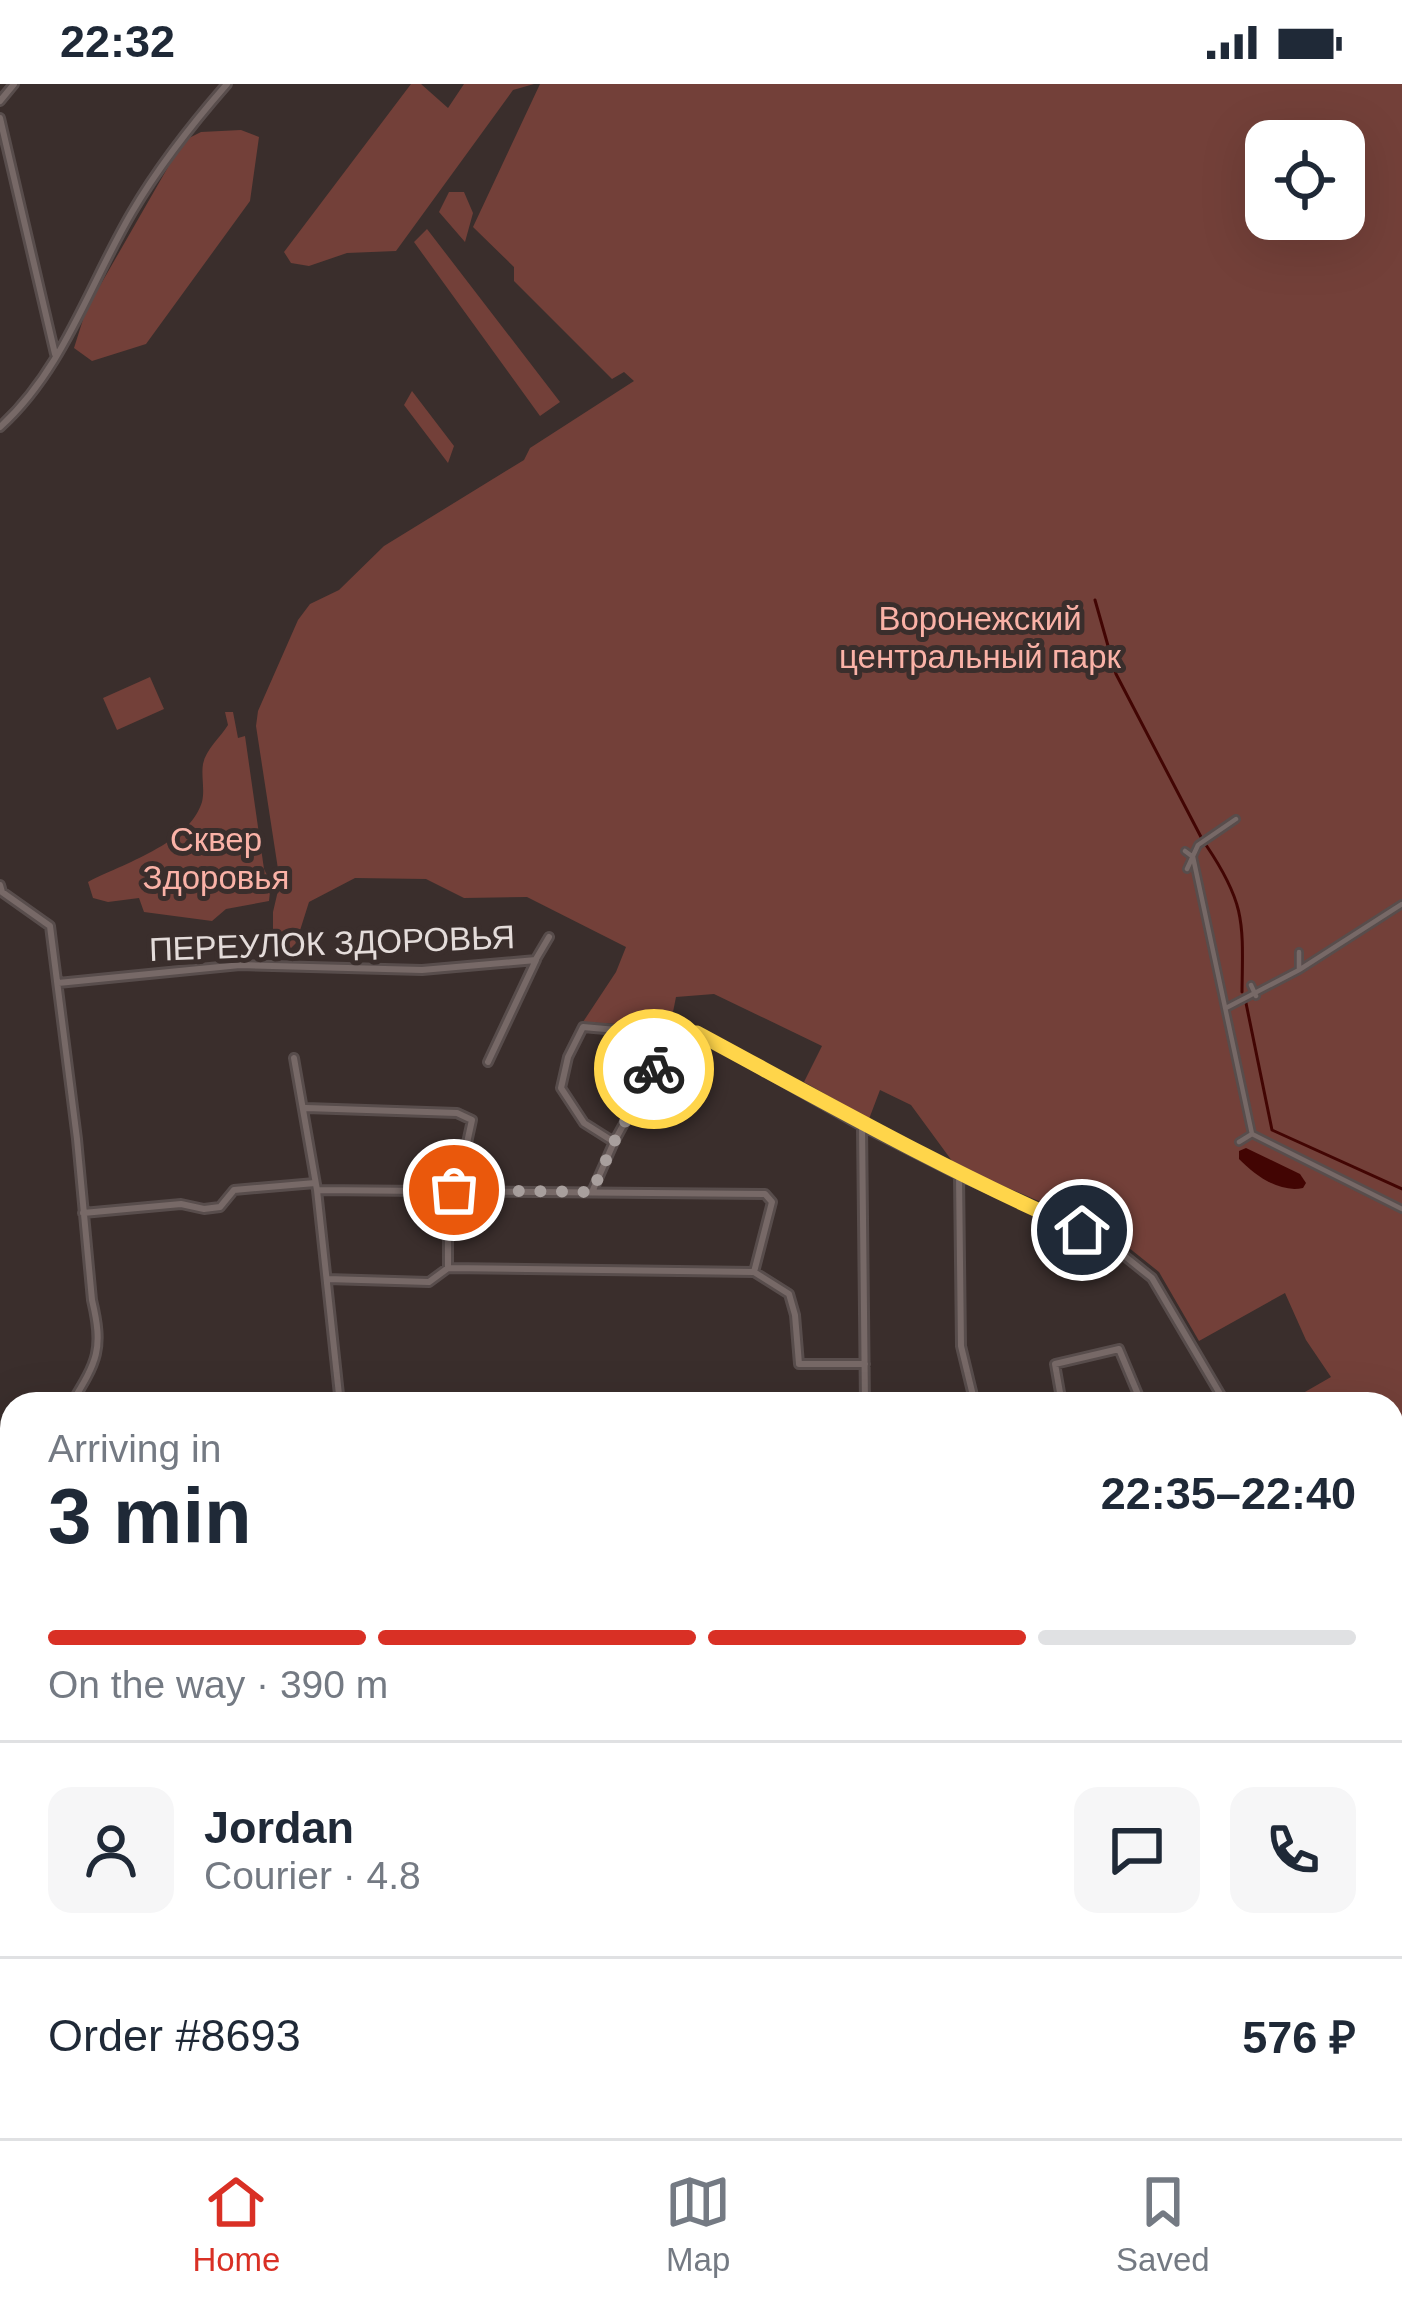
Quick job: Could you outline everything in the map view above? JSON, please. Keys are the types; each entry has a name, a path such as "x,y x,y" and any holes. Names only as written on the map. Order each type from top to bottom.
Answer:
{"street":[{"path":"0,101 14,84"},
{"path":"0,427 21,408 56,357 131,212 190,125 227,84"},
{"path":"0,118 56,357"},
{"path":"1187,869 1188,855 1198,845 1237,819"},
{"path":"1188,855 1214,931 1252,1134"},
{"path":"0,885 2,892 50,926 99,1350 77,1392"},
{"path":"1226,1008 1299,971 1402,904"},
{"name":"ПЕРЕУЛОК ЗДОРОВЬЯ","path":"488,1062 550,937"},
{"path":"1299,952 1299,971"},
{"path":"1291,957 1299,971"},
{"name":"ПЕРЕУЛОК ЗДОРОВЬЯ","path":"58,983 240,964 422,970 536,960"},
{"path":"614,1142 584,1124 562,1088 568,1057 583,1027 697,1033 862,1126 1106,1240 1152,1278 1219,1392"},
{"path":"592,1192 672,1035"},
{"path":"294,1058 316,1187 339,1392"},
{"path":"305,1108 457,1113 472,1120 448,1201 448,1268"},
{"path":"862,1126 865,1392"},
{"path":"1237,1133 1252,1134 1286,1149 1402,1209"},
{"path":"1239,1142 1252,1134"},
{"path":"959,1175 961,1346 972,1392"},
{"path":"83,1213 181,1204 220,1207 234,1190 316,1187 770,1197 754,1272"},
{"path":"327,1279 430,1282 448,1268 754,1272 789,1294 799,1364 865,1364"},
{"path":"1060,1392 1055,1364 1119,1349 1137,1392"}],"green space":[{"path":"411,84 421,84 448,108 464,84 534,84 513,90 396,251 347,253 309,266 291,263 284,252"},
{"name":"Воронежский центральный парк","path":"540,84 1402,84 1402,1392 1305,1392 1331,1377 1306,1340 1285,1293 1199,1341 1159,1272 1108,1231 955,1165 911,1105 880,1090 869,1119 804,1082 822,1046 714,994 676,997 670,1027 583,1022 616,972 626,947 527,897 464,898 426,879 355,878 309,902 296,943 287,952 273,950 273,912 280,882 256,726 258,711 298,620 310,604 339,590 384,546 524,460 530,448 634,381 624,372 612,379 514,281 514,267 473,227"},
{"path":"241,130 259,137 250,201 146,344 92,361 74,348 86,310 183,141 201,132"},
{"path":"449,192 464,192 473,213 465,242 439,212"},
{"path":"427,229 560,402 540,416 414,242"},
{"path":"412,391 454,446 448,463 404,405"},
{"path":"150,677 164,709 117,730 103,698"},
{"name":"Сквер Здоровья","path":"225,712 233,712 238,738 245,736 264,869 271,883 269,901 226,909 212,921 144,912 139,898 108,902 93,898 88,882 153,851 195,817 203,797 203,764 228,725"}],"shaded area":[{"path":"1246,1148 1300,1174 1306,1183 1303,1188 1277,1186 1260,1177 1239,1159 1239,1151"}],"waterway":[{"path":"1095,600 1116,674 1201,837"},
{"path":"1206,845 1229,883 1239,915 1242,992"},
{"path":"1246,1003 1272,1130 1402,1189"}],"way so far":[{"path":"454,1190 592,1192 654,1069"}],"route":[{"path":"654,1069 672,1035 697,1033 862,1126 1082,1230"}]}
